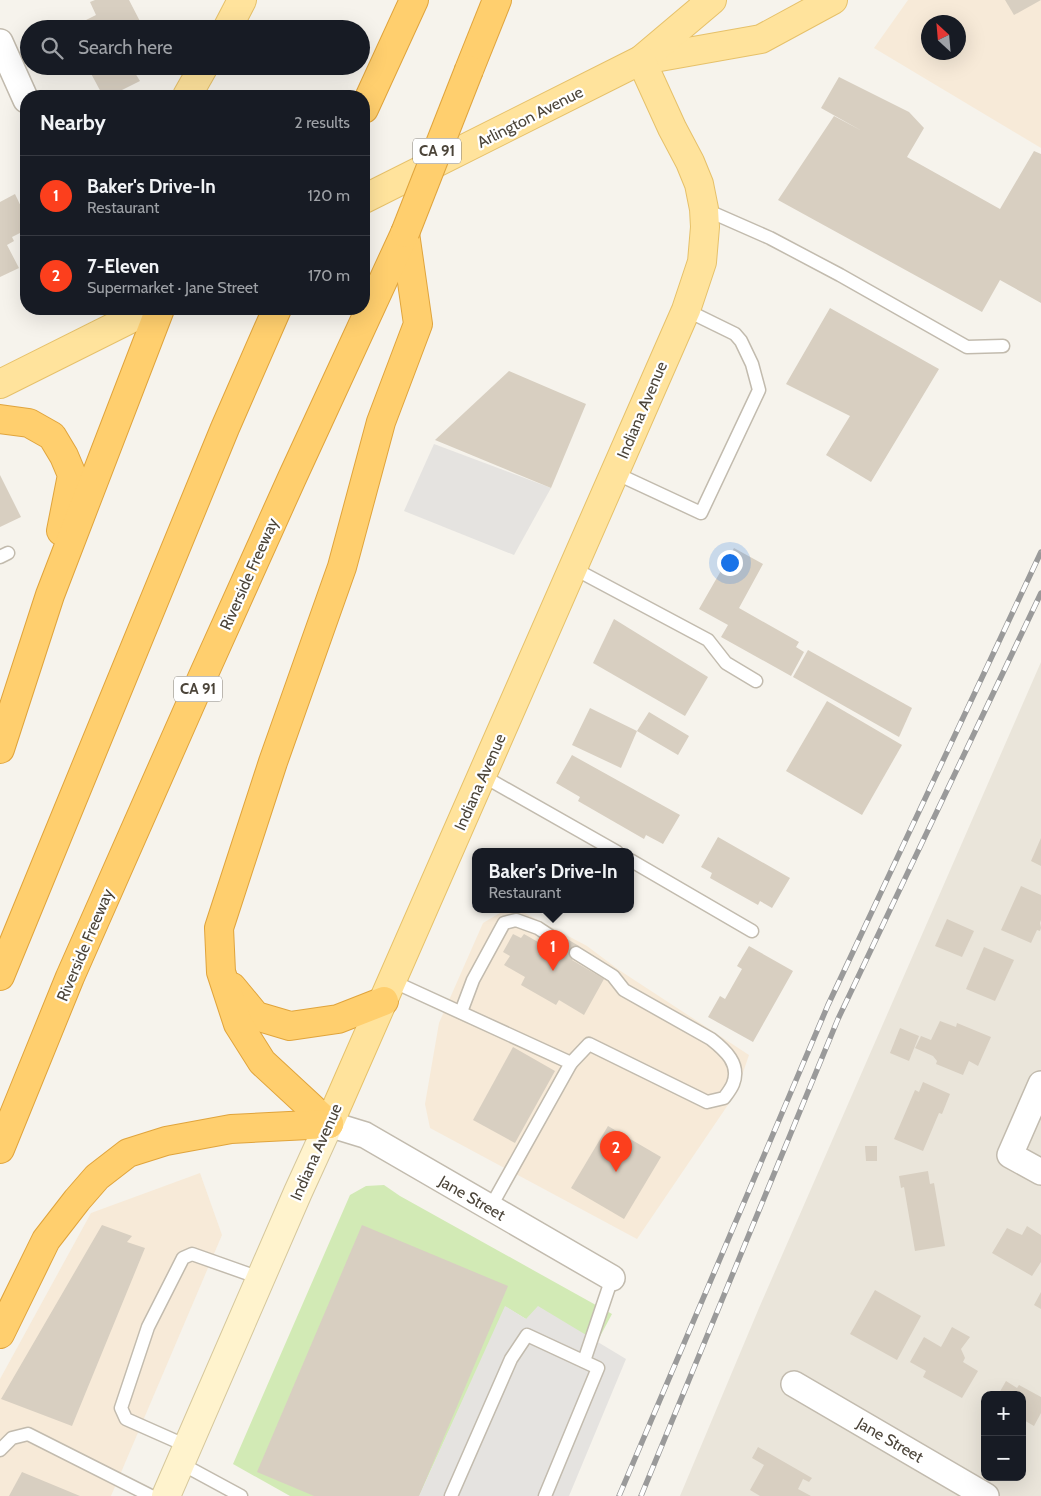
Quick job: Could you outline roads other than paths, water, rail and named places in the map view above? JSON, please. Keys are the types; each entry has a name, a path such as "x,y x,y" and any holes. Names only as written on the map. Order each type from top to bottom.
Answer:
{"highway":[{"path":"370,96 414,0"},
{"name":"Riverside Freeway","path":"370,309 405,233 497,0"},
{"path":"329,1124 262,1062 238,1024 220,972 219,928 273,762 342,567 381,422 418,324 405,233"},
{"path":"0,749 50,596 158,315"},
{"path":"0,976 225,428 274,315"},
{"name":"Riverside Freeway","path":"0,1149 70,977 206,669 367,315"},
{"path":"0,420 29,423 52,436 64,456 72,475 50,596"},
{"path":"220,972 256,1016 290,1026 338,1019 388,991"},
{"path":"0,1334 46,1240 97,1177 128,1153 166,1141 231,1129 329,1124"}],"main road":[{"path":"232,20 242,0"},
{"name":"Arlington Avenue","path":"370,196 641,60 712,0"},
{"name":"Arlington Avenue","path":"641,60 761,39 833,0"},
{"name":"Indiana Avenue","path":"166,1496 260,1278 574,568 686,310 702,262 705,228 704,209 699,184 641,60"},
{"path":"0,384 138,315"}],"street":[{"path":"0,42 22,90"},
{"path":"1041,1084 1010,1155 1041,1172"},
{"name":"Jane Street","path":"329,1124 364,1135 612,1278"},
{"name":"Jane Street","path":"794,1384 986,1496"}],"lane":[{"path":"704,209 770,238 840,274 966,347 1003,346"},
{"path":"615,473 701,513 759,390 752,364 741,341 735,334 686,310"},
{"path":"574,568 708,640 726,663 756,681"},
{"path":"483,776 610,848"},
{"path":"634,862 752,931"},
{"path":"461,1012 473,980 504,923 516,920 538,928 559,942"},
{"path":"490,1208 571,1062 589,1044 707,1102 724,1098 734,1083 735,1070 731,1059 724,1049 711,1039 624,990 613,976 576,953"},
{"path":"388,991 461,1012 571,1062"},
{"path":"241,1496 184,1455 126,1419 121,1408 148,1327 183,1258 192,1254 260,1278"},
{"path":"584,1361 612,1278"},
{"path":"451,1496 511,1359 527,1335 598,1368 546,1496"},
{"path":"0,1450 12,1438 28,1434 151,1496"}],"railway":[{"path":"619,1496 828,1005 1041,552"},
{"path":"641,1496 838,1019 1041,593"}],"place":[{"name":"Baker's Drive-In","path":"553,971"},
{"name":"7-Eleven","path":"616,1172"}]}
